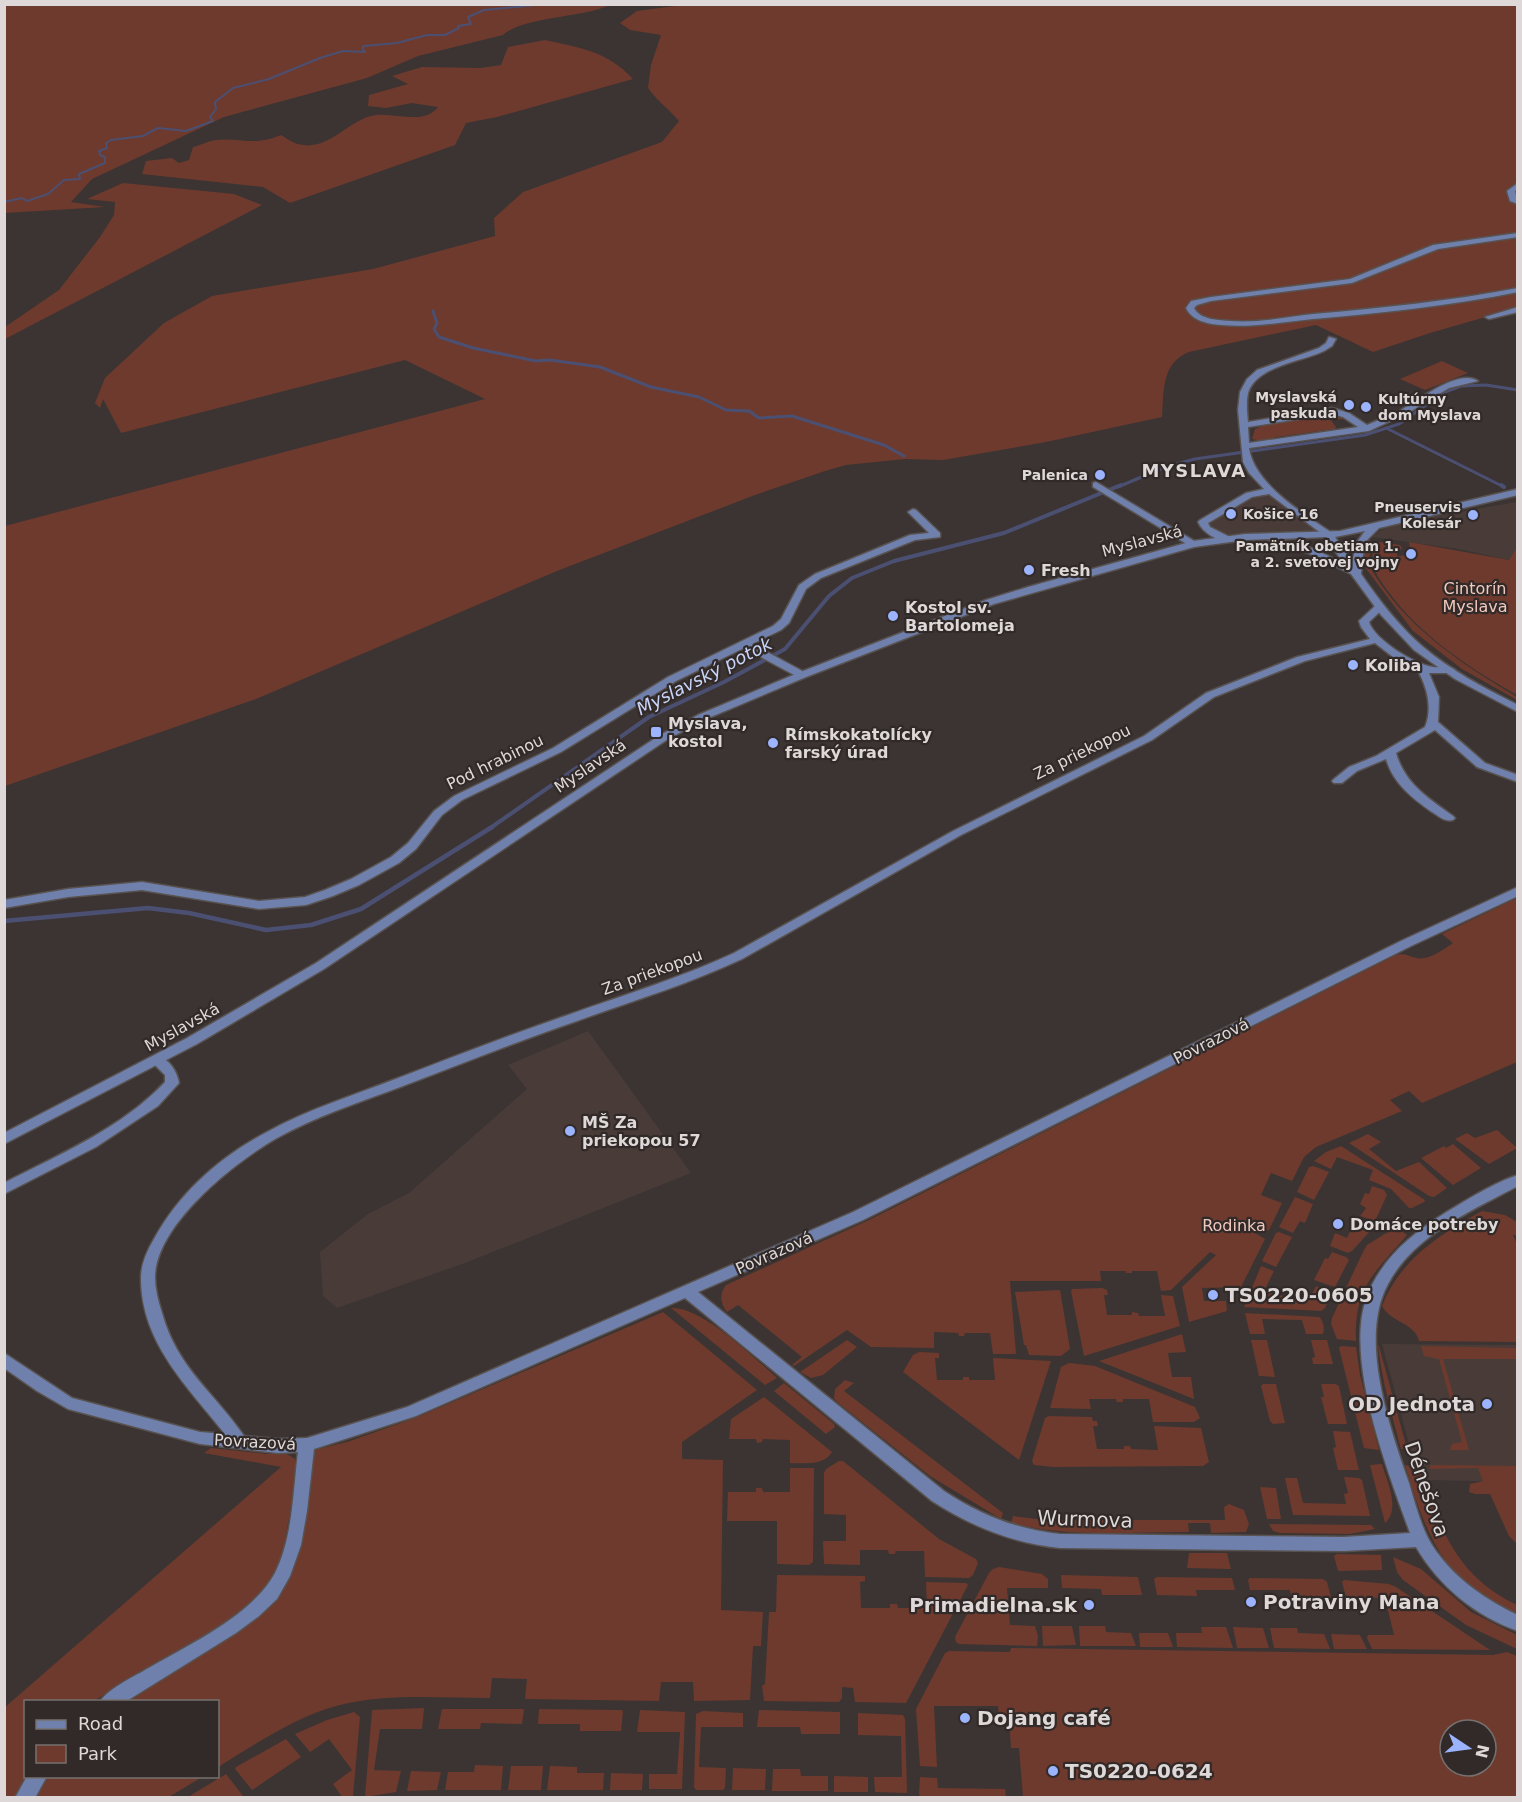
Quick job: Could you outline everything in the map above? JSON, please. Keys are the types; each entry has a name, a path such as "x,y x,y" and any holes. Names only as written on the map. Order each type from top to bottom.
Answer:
{"street":[{"path":"1518,185 1510,191 1513,200 1518,202"},
{"path":"1518,235 1436,247 1352,281 1211,299 1194,303 1190,308 1193,314 1208,321 1246,323 1428,307 1518,290"},
{"path":"1490,317 1518,309"},
{"path":"1332,339 1329,345 1292,362 1260,372 1243,391 1246,450 1250,467 1271,491 1329,534 1380,608 1408,639 1450,670 1518,709"},
{"path":"1246,450 1366,429 1394,417 1432,392 1460,382 1474,381"},
{"path":"1244,425 1332,411 1346,415 1366,429"},
{"path":"1096,485 1193,544"},
{"path":"1227,539 1206,529 1203,522 1249,495 1271,491"},
{"name":"Myslavská","path":"4,1139 157,1060 320,966 664,737 702,717 802,675 990,602 1193,544 1245,537 1356,531 1518,492"},
{"name":"Pod hrabinou","path":"4,904 68,893 142,886 259,905 306,901 355,882 395,860 412,846 438,813 458,798 557,750 672,679 782,625 802,587 818,576 913,537 937,535 913,512"},
{"path":"1357,573 1359,543 1365,535 1384,523"},
{"name":"Myslavská","path":"1245,537 1300,546 1357,573"},
{"path":"1380,608 1364,621 1364,628 1376,640 1421,667 1436,671 1450,670"},
{"name":"Za priekopou","path":"240,1443 232,1429 188,1380 171,1356 155,1310 148,1275 155,1248 178,1213 207,1179 228,1163 284,1128 315,1114 579,1015 702,973 957,833 1148,738 1210,695 1301,659 1376,640"},
{"path":"745,644 802,675"},
{"path":"1338,781 1353,769 1390,752 1430,729 1435,700 1421,667"},
{"path":"1432,723 1481,765 1518,779"},
{"path":"1390,752 1397,776 1415,794 1449,818"},
{"name":"Povrazová","path":"4,1359 68,1403 200,1438 278,1446 307,1445 411,1412 858,1216 1407,943 1518,891"},
{"path":"4,1189 82,1150 153,1103 172,1083 171,1074 157,1060"},
{"name":"Dénešova","path":"1518,1180 1446,1219 1404,1251 1386,1275 1371,1308 1369,1344 1373,1380 1393,1458 1419,1540 1430,1559 1467,1597 1487,1610 1518,1624"},
{"name":"Wurmova","path":"688,1292 938,1496 980,1522 1016,1536 1060,1541 1141,1542 1344,1544 1419,1540"},
{"path":"111,1700 229,1629 264,1599 282,1577 292,1541 307,1445"},
{"path":"24,1797 37,1778"}],"shaded area":[{"path":"1271,491 1329,535 1227,539 1212,532 1203,522 1249,495"},
{"path":"1517,502 1517,547 1509,560 1459,549 1372,537 1393,525"},
{"name":"MŠ Za priekopou 57","path":"588,1031 691,1173 465,1263 337,1308 323,1296 320,1252 368,1214 409,1193 527,1089 508,1065"},
{"path":"1382,1344 1517,1345 1517,1482 1428,1480 1413,1458"}],"green space":[{"path":"690,4 1517,5 1517,308 1373,352 1316,325 1189,352 1173,363 1169,371 1164,388 1162,417 1046,442 943,460 905,459 846,465 825,471 755,495 557,571 256,699 5,786 5,526 485,399 405,360 121,433 103,399 100,408 95,403 105,378 164,323 212,296 373,269 495,236 494,218 523,192 662,142 679,121 648,88 651,65 661,35 630,30 620,23 637,11"},
{"path":"4,5 610,5 584,13 524,25 503,35 418,56 367,78 224,117 92,179 71,202 105,207 5,213"},
{"path":"545,40 582,48 603,56 633,79 497,117 466,123 455,145 290,203 263,187 142,174 146,161 172,158 179,163 189,160 193,147 213,141 225,139 255,141 281,135 296,143 318,144 371,116 424,116 432,113 438,107 412,103 386,108 368,106 369,95 408,84 392,76 422,67 481,68 501,65 508,47"},
{"path":"123,183 234,194 262,205 5,339 5,327 59,290 114,215 115,202 87,199"},
{"path":"1442,361 1468,373 1425,390 1400,379"},
{"path":"1329,414 1345,419 1331,420 1335,429 1276,437 1265,442 1252,439 1255,429 1264,425"},
{"path":"1369,539 1371,541 1369,565 1382,587 1398,606 1434,641 1517,697 1517,700 1462,669 1413,631 1364,566 1363,552"},
{"name":"Cintorín Myslava","path":"1379,542 1400,545 1402,548 1397,556 1411,555 1409,542 1509,560 1517,547 1517,695 1455,656 1417,624 1400,606 1372,566 1373,546"},
{"name":"Rodinka","path":"1517,898 1517,1062 1422,1103 1409,1091 1390,1100 1402,1111 1316,1147 1304,1157 1292,1181 1271,1173 1261,1195 1282,1203 1269,1230 1255,1228 1253,1232 1265,1239 1241,1287 1202,1288 1204,1301 1226,1301 1227,1311 1189,1322 1182,1287 1216,1255 1210,1252 1171,1290 1161,1291 1157,1271 1126,1273 1126,1271 1100,1271 1101,1281 1010,1281 1016,1354 993,1354 990,1333 965,1333 964,1336 959,1336 958,1333 934,1332 934,1348 871,1347 847,1330 794,1366 792,1365 802,1357 738,1305 727,1312 723,1305 721,1295 726,1285 869,1220 1396,955 1421,959 1435,954 1453,943 1442,934"},
{"path":"1497,1130 1517,1148 1489,1164 1455,1139 1467,1133 1475,1138"},
{"path":"1368,1134 1381,1142 1369,1149 1396,1171 1419,1162 1447,1188 1434,1197 1429,1196 1349,1143"},
{"path":"1453,1144 1481,1168 1453,1185 1421,1158"},
{"path":"1341,1146 1425,1200 1424,1202 1409,1208 1391,1189 1369,1180 1373,1170 1337,1157 1331,1169 1314,1161 1326,1152"},
{"path":"1313,1166 1329,1172 1314,1200 1297,1192 1309,1167"},
{"path":"1372,1186 1384,1190 1387,1195 1375,1221 1360,1216 1366,1208 1360,1204 1365,1193 1369,1194"},
{"path":"1295,1197 1313,1204 1305,1223 1300,1221 1293,1233 1279,1227"},
{"path":"1482,1211 1505,1215 1517,1222 1517,1235 1513,1235 1518,1247 1517,1342 1419,1341 1412,1330 1386,1312 1382,1306 1390,1289 1400,1274 1423,1249"},
{"path":"1358,1221 1372,1229 1352,1251 1348,1253 1330,1246 1335,1233 1347,1238 1352,1227 1356,1228"},
{"path":"1396,1227 1407,1235 1376,1271 1363,1293 1356,1322 1356,1341 1337,1339 1331,1324 1332,1318 1363,1252 1367,1245"},
{"path":"1276,1233 1292,1237 1276,1267 1262,1261"},
{"path":"1332,1252 1349,1260 1335,1287 1314,1280 1325,1258 1328,1259"},
{"path":"1261,1266 1274,1271 1265,1289 1302,1304 1308,1293 1312,1294 1316,1286 1331,1293 1325,1308 1321,1311 1244,1307"},
{"path":"1102,1288 1107,1290 1108,1295 1104,1295 1107,1315 1132,1315 1132,1312 1138,1313 1139,1316 1165,1316 1161,1295 1173,1296 1180,1326 1084,1356 1071,1291 1072,1289"},
{"path":"1060,1290 1070,1349 1061,1356 1029,1355 1024,1345 1015,1292"},
{"path":"671,1308 697,1315 712,1324 777,1378 765,1385"},
{"path":"663,1312 757,1390 682,1442 682,1459 723,1460 721,1610 763,1612 761,1646 753,1646 750,1700 694,1701 693,1682 661,1682 659,1701 525,1699 527,1679 492,1678 490,1698 377,1699 358,1701 324,1710 277,1732 219,1766 219,1700 124,1700 268,1605 303,1520 314,1450 347,1442 415,1418"},
{"path":"1245,1313 1319,1317 1323,1322 1324,1332 1323,1334 1306,1334 1302,1320 1262,1319 1265,1334 1250,1334"},
{"path":"1182,1334 1186,1352 1168,1353 1172,1377 1191,1377 1194,1399 1099,1361"},
{"path":"847,1340 857,1347 823,1375 811,1378 800,1372"},
{"path":"1251,1340 1267,1340 1275,1377 1259,1376"},
{"path":"1311,1340 1327,1340 1333,1364 1313,1364 1312,1358 1315,1357"},
{"path":"1341,1346 1356,1347 1360,1375 1379,1450 1364,1448 1339,1348"},
{"path":"1379,1346 1407,1449 1401,1449"},
{"path":"1421,1346 1517,1348 1517,1359 1443,1359 1469,1450 1450,1450 1452,1444 1462,1442 1439,1359 1424,1356"},
{"path":"919,1352 939,1353 939,1358 935,1358 937,1380 963,1380 963,1377 969,1377 969,1380 995,1380 993,1358 1051,1361 1019,1460 903,1372 913,1355"},
{"path":"1069,1363 1095,1366 1195,1407 1200,1418 1194,1422 1153,1422 1149,1399 1123,1399 1123,1402 1117,1402 1116,1399 1089,1399 1091,1409 1050,1408 1061,1367"},
{"path":"845,1380 854,1383 844,1391 1003,1513 1001,1519 930,1476 837,1402 834,1398 835,1389"},
{"path":"784,1383 835,1427 826,1434 774,1391"},
{"path":"1276,1384 1285,1423 1273,1424 1270,1421 1261,1386"},
{"path":"1321,1384 1339,1386 1347,1424 1328,1424 1321,1397 1324,1397"},
{"path":"764,1397 832,1452 829,1456 814,1463 790,1463 790,1440 763,1439 762,1442 757,1443 756,1439 729,1439 731,1419"},
{"path":"1049,1416 1092,1417 1093,1421 1097,1421 1098,1426 1093,1426 1097,1449 1124,1449 1124,1446 1130,1446 1131,1449 1158,1450 1154,1426 1201,1428 1209,1462 1203,1466 1053,1467 1034,1465 1032,1461 1045,1418"},
{"path":"1333,1431 1350,1432 1359,1470 1338,1470 1333,1448 1336,1447"},
{"path":"211,1448 287,1454 295,1459 296,1480 281,1562 268,1587 235,1618 96,1700 24,1700 24,1778 28,1778 15,1797 5,1797 4,1708 281,1467 204,1453"},
{"path":"843,1461 939,1539 976,1559 978,1563 973,1575 969,1578 925,1577 924,1551 896,1551 895,1554 889,1554 888,1550 860,1550 860,1565 824,1564 823,1541 846,1541 846,1515 824,1514 824,1473 826,1469"},
{"path":"1382,1464 1392,1503 1390,1517 1385,1523 1370,1465"},
{"path":"1405,1465 1419,1468 1443,1530 1465,1565 1479,1580 1517,1605 1517,1614 1478,1594 1459,1578 1448,1564 1429,1533"},
{"path":"1431,1465 1517,1466 1517,1544 1509,1536 1490,1494 1469,1492 1470,1484 1483,1481 1478,1468 1429,1469"},
{"path":"790,1468 814,1468 813,1562 809,1565 777,1564 777,1521 727,1521 728,1492 756,1492 756,1488 762,1488 763,1492 790,1492"},
{"path":"1344,1477 1362,1480 1370,1516 1293,1515 1285,1478 1297,1478 1303,1503 1346,1504 1344,1494 1348,1493"},
{"path":"1260,1487 1276,1488 1281,1519 1267,1519"},
{"path":"1229,1504 1244,1510 1249,1524 1246,1532 1211,1533 1210,1523 1188,1523 1189,1532 1100,1533 1055,1531 1011,1523 1013,1516 1045,1520 1225,1520 1224,1507"},
{"path":"1269,1524 1371,1525 1375,1529 1350,1534 1280,1533 1273,1531"},
{"path":"1189,1553 1227,1553 1231,1569 1187,1568"},
{"path":"1337,1554 1381,1555 1382,1570 1338,1571 1334,1556"},
{"path":"1393,1557 1421,1569 1471,1612 1517,1635 1517,1649 1466,1625 1403,1580 1397,1572"},
{"path":"999,1567 1042,1574 1048,1579 1048,1588 1007,1588 1010,1625 1035,1626 1038,1636 1037,1646 959,1644 956,1642 955,1637 989,1573"},
{"path":"777,1575 865,1576 865,1581 860,1582 861,1608 890,1608 890,1604 897,1604 898,1608 927,1608 926,1582 966,1583 968,1585 906,1703 855,1702 853,1688 842,1687 842,1698 839,1702 764,1701 762,1686 765,1684 769,1612 776,1612"},
{"path":"1061,1575 1138,1577 1142,1595 1102,1595 1101,1589 1062,1588"},
{"path":"1157,1577 1232,1578 1235,1590 1196,1590 1197,1596 1157,1595 1154,1579"},
{"path":"1250,1578 1323,1579 1327,1582 1331,1597 1291,1595 1290,1590 1250,1590 1248,1580"},
{"path":"1344,1580 1389,1584 1396,1587 1490,1650 1372,1649 1368,1635 1394,1635 1385,1598 1346,1597 1342,1582"},
{"path":"1042,1626 1072,1626 1076,1645 1043,1646"},
{"path":"1079,1626 1105,1626 1106,1632 1131,1633 1136,1646 1080,1646"},
{"path":"1201,1627 1226,1627 1233,1648 1177,1647 1176,1633 1202,1633"},
{"path":"1233,1627 1263,1628 1269,1648 1237,1648"},
{"path":"1270,1628 1297,1628 1298,1633 1324,1634 1330,1649 1274,1648"},
{"path":"1139,1633 1168,1633 1173,1647 1140,1647"},
{"path":"1331,1634 1360,1635 1367,1649 1334,1649"},
{"path":"1011,1648 1493,1655 1507,1652 1517,1656 1517,1797 1023,1797 1019,1748 1011,1748 1009,1718 999,1720 998,1706 934,1706 937,1767 920,1766 916,1709 945,1653 949,1651 1010,1652"},
{"path":"424,1708 422,1729 380,1729 374,1770 401,1771 396,1792 365,1797 372,1710"},
{"path":"442,1709 524,1710 522,1724 481,1723 480,1729 438,1729"},
{"path":"539,1709 621,1710 623,1711 621,1731 580,1731 580,1724 538,1724"},
{"path":"640,1710 685,1712 682,1789 649,1789 649,1774 677,1774 680,1732 637,1732"},
{"path":"759,1710 840,1712 840,1734 801,1734 800,1727 757,1727"},
{"path":"703,1711 743,1713 743,1727 701,1727 699,1767 726,1768 723,1790 696,1790 694,1787 696,1714"},
{"path":"354,1712 360,1717 353,1797 342,1797 333,1784 352,1770 329,1739 310,1752 295,1734 327,1720"},
{"path":"858,1713 903,1715 907,1793 875,1792 874,1777 902,1777 901,1736 858,1735"},
{"path":"286,1739 301,1757 252,1790 235,1769 236,1767"},
{"path":"475,1765 503,1766 501,1790 445,1790 448,1772 474,1772"},
{"path":"511,1766 543,1766 541,1790 508,1790"},
{"path":"550,1766 577,1767 577,1773 604,1773 603,1790 547,1790"},
{"path":"733,1768 766,1769 765,1790 732,1790"},
{"path":"773,1769 800,1769 801,1776 828,1776 828,1791 772,1791"},
{"path":"411,1771 441,1772 437,1790 407,1791"},
{"path":"611,1773 643,1774 642,1790 610,1790"},
{"path":"226,1774 243,1796 188,1797"},
{"path":"834,1776 868,1777 868,1792 834,1792"},
{"path":"920,1777 937,1778 938,1788 1005,1789 1006,1797 923,1797 919,1795"},
{"path":"45,1778 200,1778 169,1797 32,1798"}],"waterway":[{"path":"4,202 22,198 27,201 48,194 64,180 80,179 79,174 105,163 105,157 100,155 99,151 107,148 106,143 111,140 143,136 158,128 186,131 213,121 210,117 216,109 215,102 233,88 269,79 343,51 365,52 362,48 364,46 397,43 427,35 445,35 459,28 458,26 471,24 468,17 484,10 547,4"},
{"path":"433,311 437,323 434,329 439,337 473,348 536,361 550,360 600,367 651,387 699,397 726,410 749,411 759,418 792,416 884,445 904,456"},
{"name":"Myslavský potok","path":"1386,428 1399,424 1445,392 1461,386 1486,385 1518,390"},
{"name":"Myslavský potok","path":"1118,487 1165,467 1195,459 1365,435 1386,428"},
{"path":"1386,428 1504,487 1501,485"},
{"name":"Myslavský potok","path":"491,828 649,717 724,682 785,649 829,596 852,578 894,561 1004,533 1121,485"},
{"name":"Myslavský potok","path":"4,921 148,908 189,913 266,930 311,925 361,909 491,828"}],"place":[{"name":"Myslavská paskuda","path":"1349,405"},
{"name":"Kultúrny dom Myslava","path":"1366,407"},
{"name":"Palenica","path":"1100,475"},
{"name":"Košice 16","path":"1231,514"},
{"name":"Pneuservis Kolesár","path":"1473,515"},
{"name":"Pamätník obetiam 1. a 2. svetovej vojny","path":"1411,554"},
{"name":"Fresh","path":"1029,570"},
{"name":"Kostol sv. Bartolomeja","path":"893,616"},
{"name":"Koliba","path":"1353,665"},
{"name":"Myslava, kostol","path":"656,732"},
{"name":"Rímskokatolícky farský úrad","path":"773,743"},
{"name":"MŠ Za priekopou 57","path":"570,1131"},
{"name":"Domáce potreby","path":"1338,1224"},
{"name":"TS0220-0605","path":"1213,1295"},
{"name":"OD Jednota","path":"1487,1404"},
{"name":"Potraviny Mana","path":"1251,1602"},
{"name":"Primadielna.sk","path":"1089,1605"},
{"name":"Dojang café","path":"965,1718"},
{"name":"TS0220-0624","path":"1053,1771"}],"district":[{"name":"MYSLAVA","path":"1194,470"}]}
